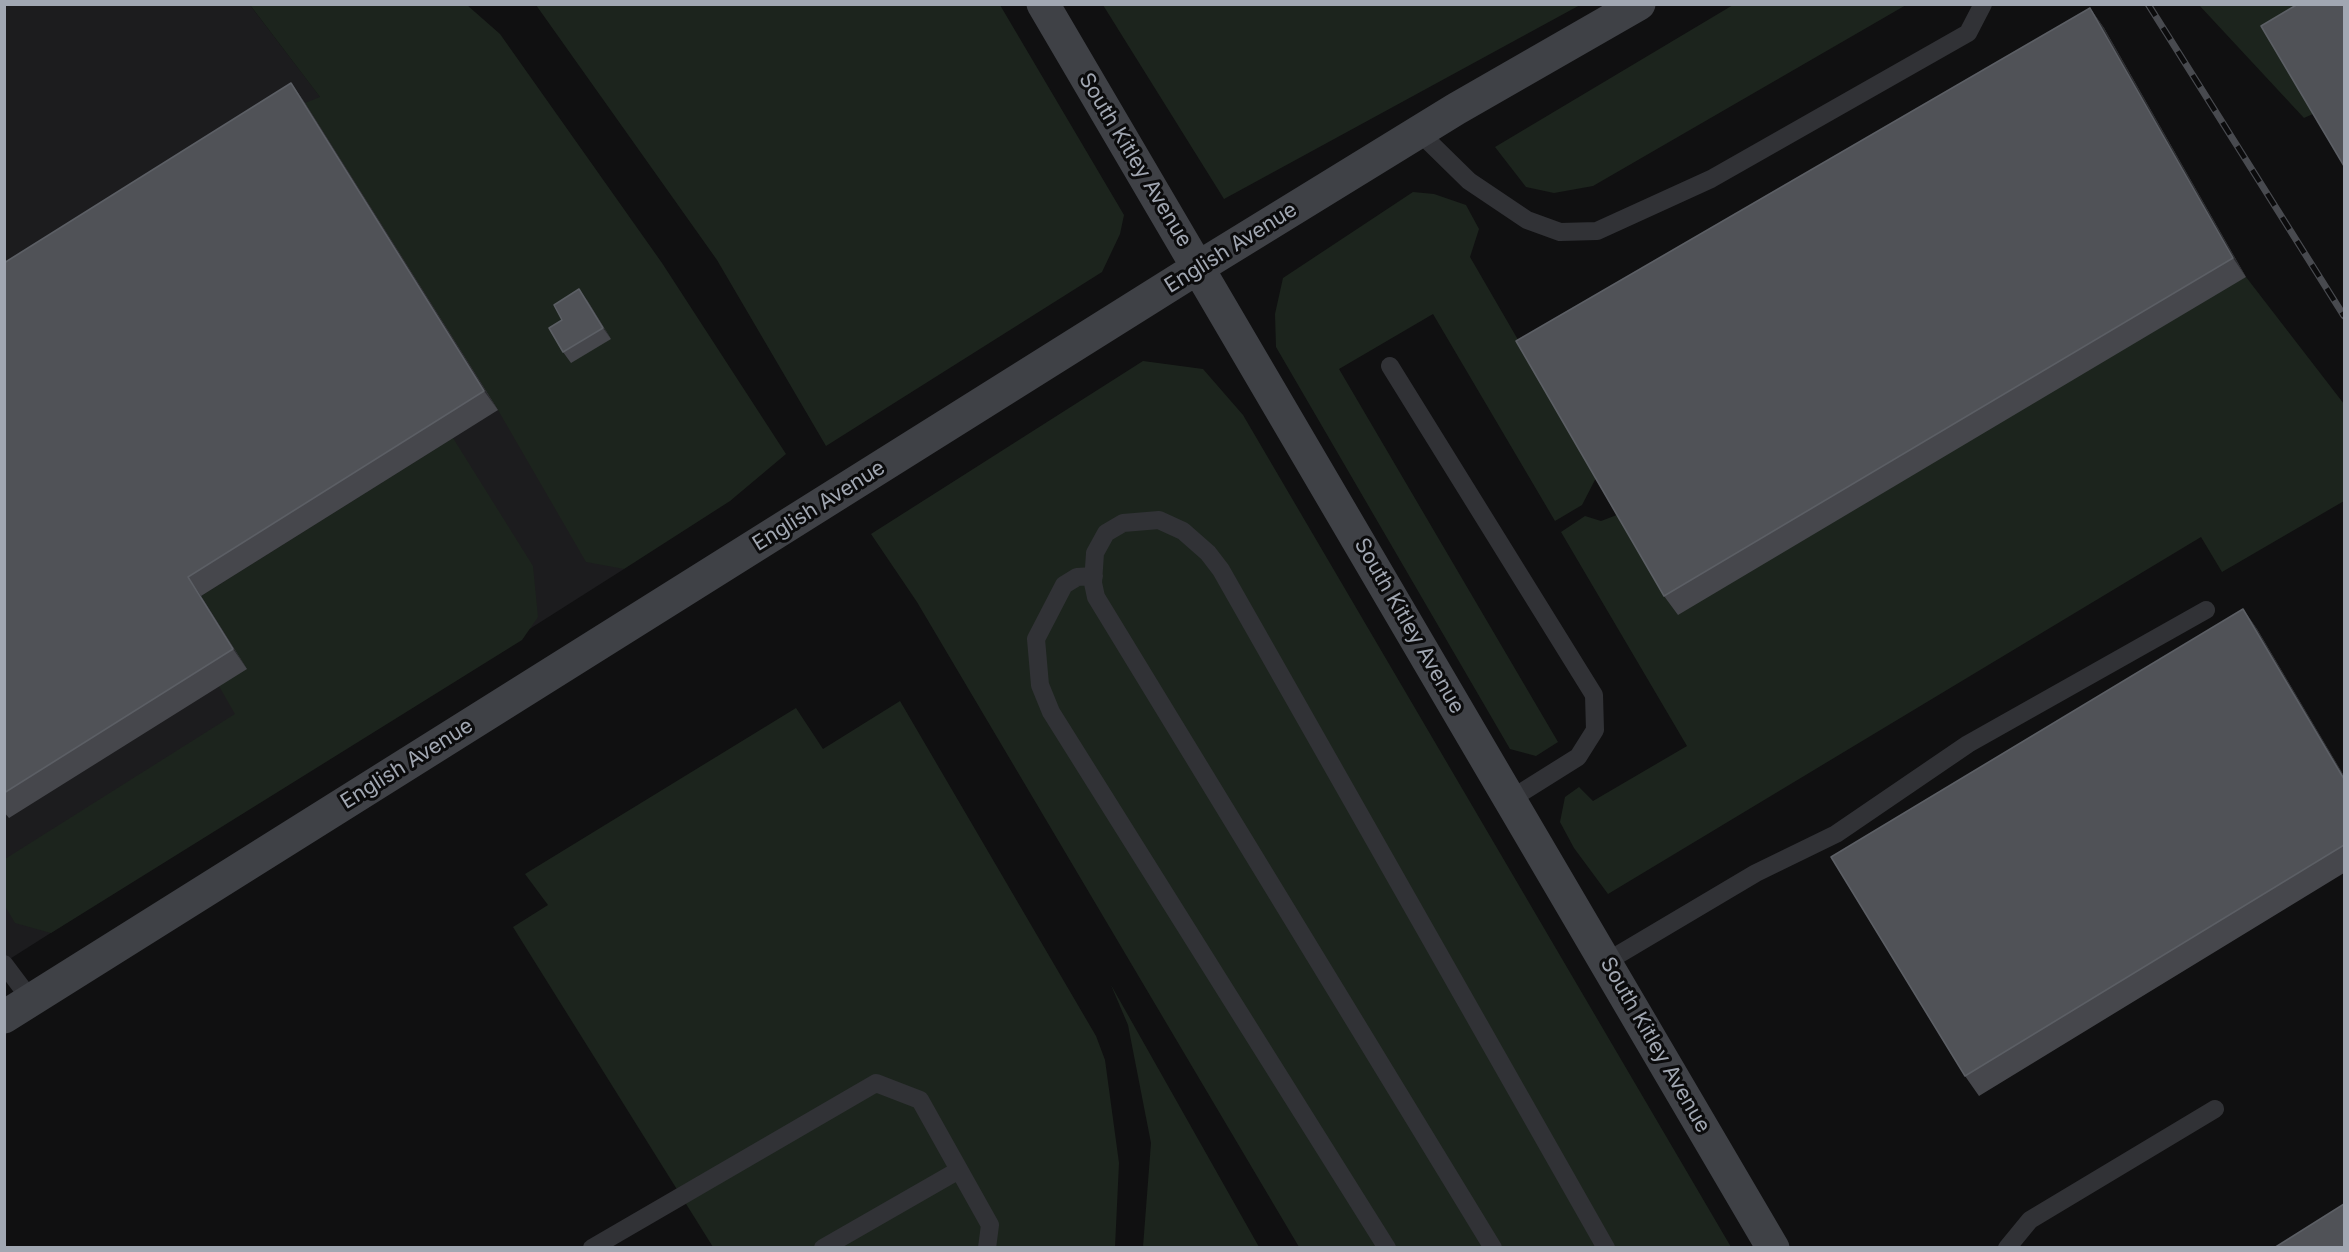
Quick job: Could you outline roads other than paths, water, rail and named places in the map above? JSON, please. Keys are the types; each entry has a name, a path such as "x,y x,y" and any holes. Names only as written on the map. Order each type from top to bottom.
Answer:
{"street":[{"name":"South Kitley Avenue","path":"1043,4 1773,1248"},
{"name":"English Avenue","path":"18,1009 1198,267 1419,132 1639,4"}],"lane":[{"path":"1419,132 1469,182 1527,220 1560,232 1597,231 1711,179 1968,33 1983,4"},
{"path":"1390,366 1594,695 1595,730 1578,758 1510,799"},
{"path":"1493,1248 1096,597 1095,553 1107,533 1123,523 1159,520 1184,531 1221,570 1606,1248"},
{"path":"1094,576 1077,577 1064,585 1036,639 1040,685 1051,712 1387,1248"},
{"path":"1606,962 1756,873 1836,834 1968,744 2206,610"},
{"path":"4,964 18,1009"},
{"path":"592,1248 876,1083 920,1100 990,1225 987,1248"},
{"path":"2007,1248 2030,1220 2215,1109"},
{"path":"823,1248 959,1170"}],"railway":[{"path":"2148,4 2344,316"}]}
